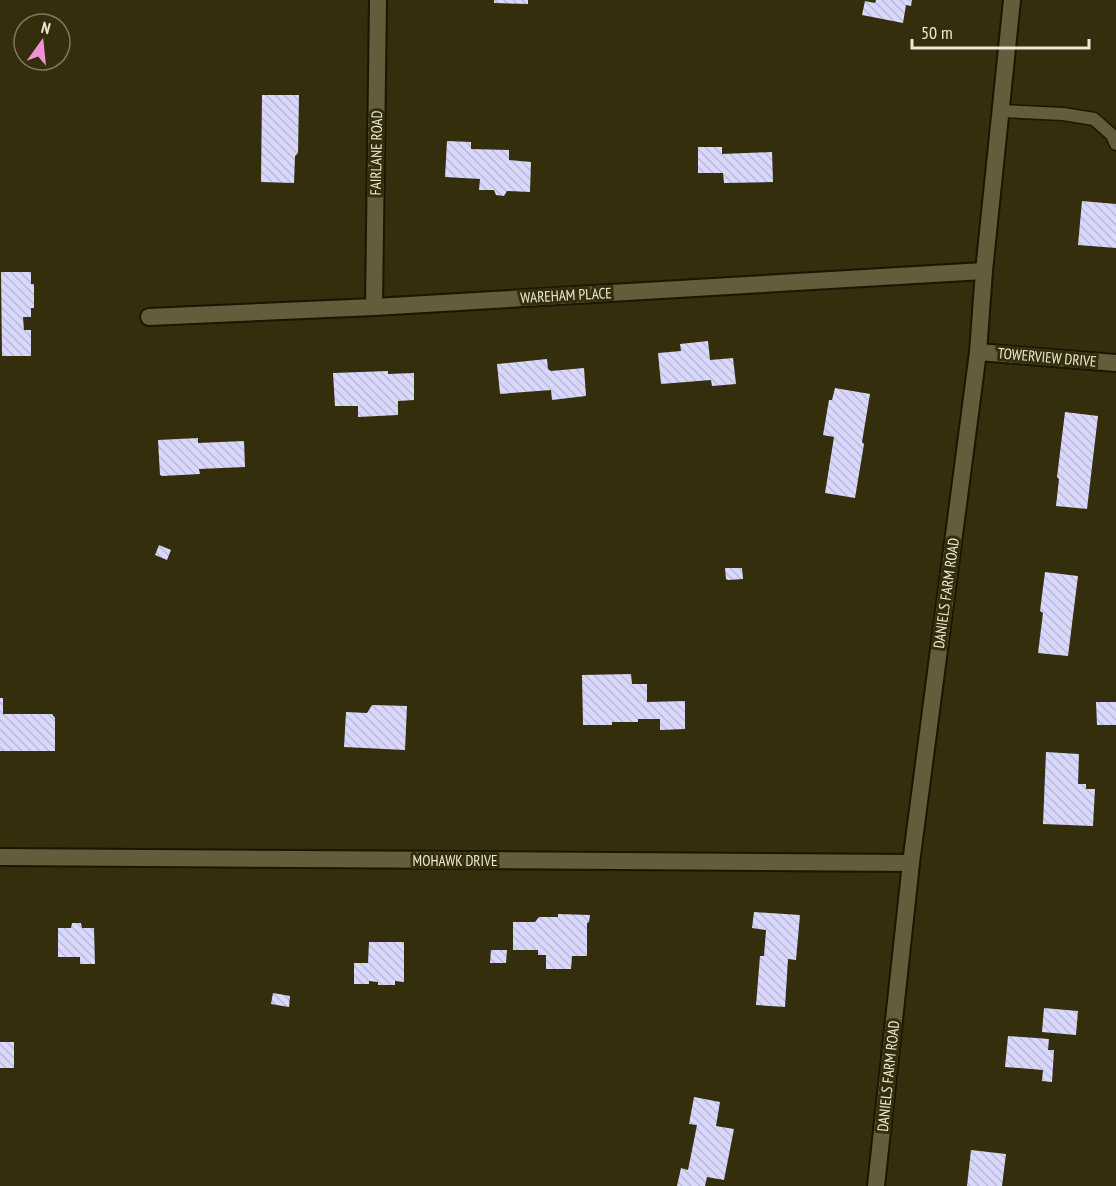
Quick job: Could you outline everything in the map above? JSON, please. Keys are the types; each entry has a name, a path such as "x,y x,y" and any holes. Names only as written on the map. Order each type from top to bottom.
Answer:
{"street":[{"name":"FAIRLANE ROAD","path":"374,306 378,0"},
{"name":"DANIELS FARM ROAD","path":"876,1186 911,863 978,352 984,271 1012,0"},
{"name":"WAREHAM PLACE","path":"149,317 984,271"},
{"name":"TOWERVIEW DRIVE","path":"978,352 1116,363"},
{"name":"MOHAWK DRIVE","path":"0,857 911,863"}],"lane":[{"path":"1000,111 1053,113 1094,119 1112,135 1116,144"}],"building":[{"path":"494,0 528,0 528,4 494,3"},
{"path":"876,0 912,0 911,6 906,5 903,23 862,15 865,1 875,3"},
{"path":"262,95 299,95 298,153 295,156 294,183 261,182"},
{"path":"447,141 471,142 471,149 509,150 509,160 531,162 530,192 507,191 504,196 496,195 494,190 479,190 480,179 445,177"},
{"path":"698,147 722,147 722,154 772,152 773,182 724,183 723,173 698,173"},
{"path":"1082,201 1116,204 1116,248 1078,245"},
{"path":"1,272 31,272 31,284 34,284 34,308 31,308 31,317 23,317 24,330 31,330 31,356 2,356"},
{"path":"708,341 710,360 733,358 736,384 712,386 711,380 661,384 658,353 681,351 680,344"},
{"path":"547,359 548,369 551,371 584,368 586,396 552,400 551,390 500,394 497,364"},
{"path":"388,371 388,374 414,373 414,400 398,401 398,415 358,417 358,406 335,406 333,373"},
{"path":"835,388 870,394 855,498 825,493 834,437 823,435 829,400 832,400"},
{"path":"1065,412 1098,416 1087,509 1056,506"},
{"path":"198,438 198,443 244,441 245,467 199,469 200,474 160,475 158,440"},
{"path":"159,545 171,550 167,560 155,555"},
{"path":"725,568 742,568 743,579 726,579"},
{"path":"1045,572 1078,576 1068,656 1038,653"},
{"path":"631,674 632,684 647,684 647,702 685,701 685,729 660,730 660,719 612,722 612,725 583,725 582,675"},
{"path":"0,698 3,698 3,714 52,714 55,718 55,751 0,751"},
{"path":"1096,702 1116,702 1116,725 1097,725"},
{"path":"372,705 407,706 405,750 344,747 346,712 367,713"},
{"path":"1046,752 1079,754 1078,784 1086,784 1086,789 1095,789 1093,826 1043,824"},
{"path":"754,912 800,915 796,960 788,959 785,1007 756,1005 760,956 764,956 766,930 752,928"},
{"path":"558,914 590,915 587,923 587,956 572,956 571,969 546,969 546,955 538,955 538,950 513,950 513,922 535,922 539,917 558,917"},
{"path":"72,923 81,923 82,928 94,928 95,964 80,964 80,957 58,957 58,928 71,928"},
{"path":"369,942 404,942 404,982 395,981 395,985 378,985 378,982 369,981 369,984 354,984 354,963 368,963"},
{"path":"491,950 507,950 506,963 490,963"},
{"path":"273,993 290,996 289,1007 271,1004"},
{"path":"1044,1008 1078,1011 1076,1035 1042,1032"},
{"path":"1008,1036 1049,1039 1048,1050 1054,1050 1052,1082 1042,1081 1043,1070 1005,1067"},
{"path":"0,1042 14,1042 14,1068 0,1068"},
{"path":"694,1097 720,1102 716,1126 734,1129 724,1180 707,1177 705,1186 677,1186 681,1168 688,1170 697,1125 689,1124"},
{"path":"971,1150 1006,1154 1002,1186 967,1186"}]}
